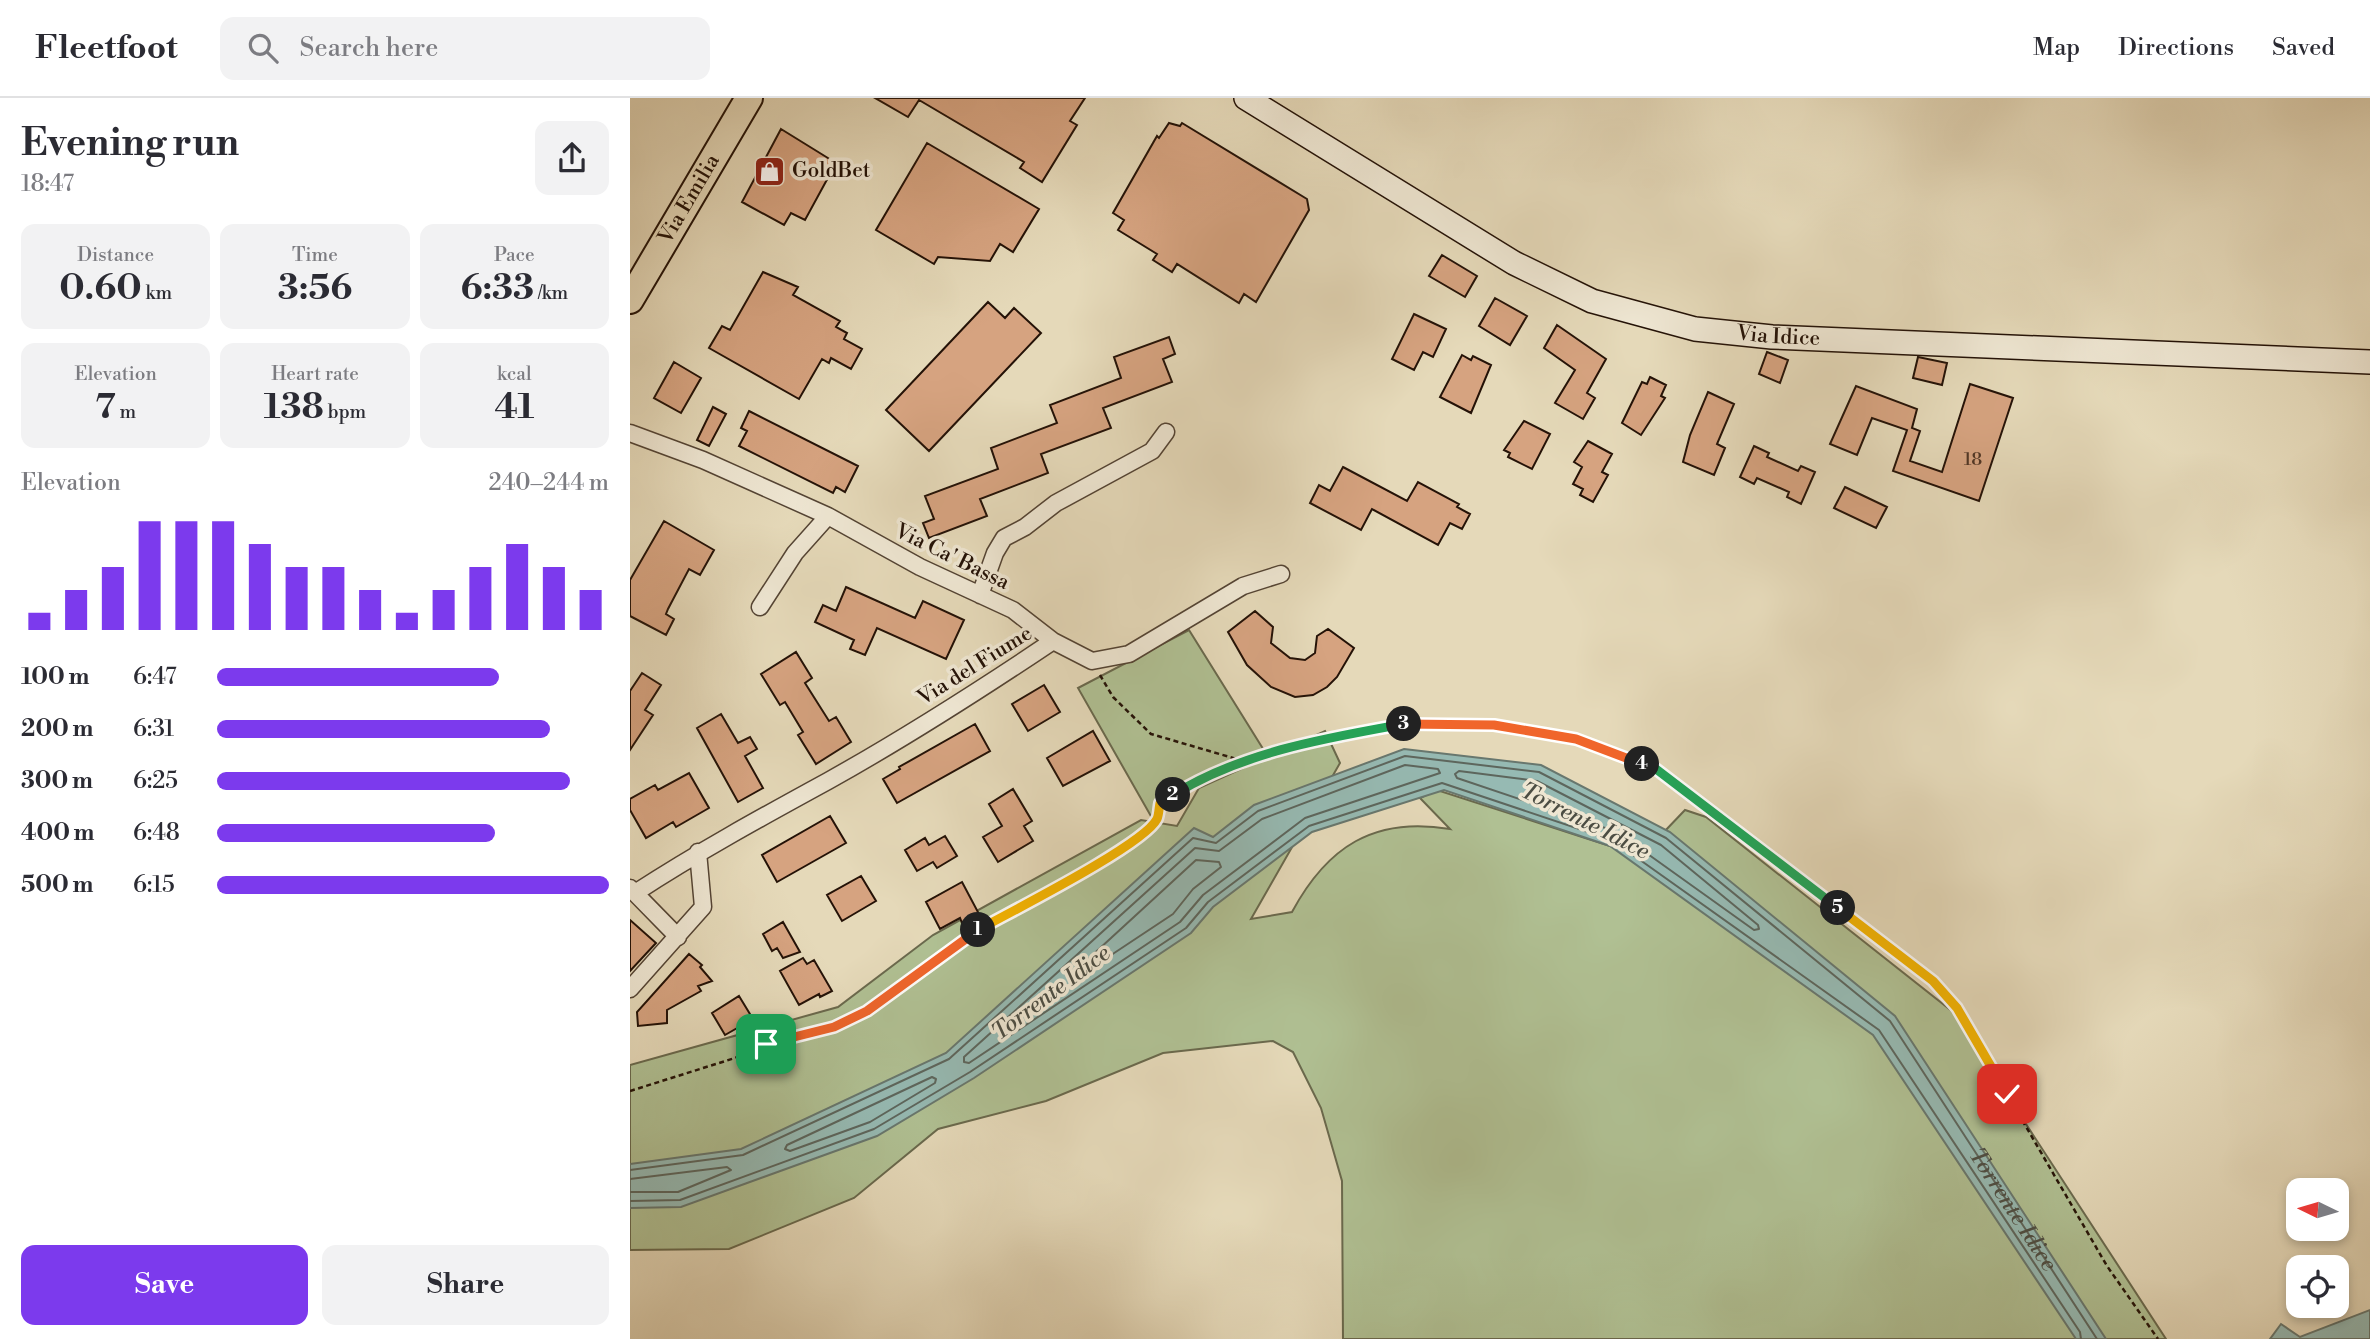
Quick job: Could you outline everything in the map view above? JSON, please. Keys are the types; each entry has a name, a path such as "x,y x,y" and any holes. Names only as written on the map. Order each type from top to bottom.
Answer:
{"main road":[{"name":"Via Emilia","path":"630,300 748,98"},
{"name":"Via Idice","path":"1246,98 1514,263 1592,301 1641,316 1695,328 1772,337 2370,362"}],"street":[{"path":"630,268 645,260 664,240"},
{"path":"630,425 651,439"},
{"path":"980,595 995,552 1004,538 1025,527 1056,503 1152,451 1166,432"},
{"name":"Via Ca' Bassa","path":"630,433 651,439 828,516 920,567 1013,610 1053,641"},
{"path":"760,607 795,553 828,516"},
{"path":"1093,661 1129,654 1243,586 1281,574"},
{"name":"Via del Fiume","path":"678,937 632,890 829,780 978,691 1053,641 1093,661"},
{"path":"630,989 703,907 698,852"}],"path":[{"path":"1093,661 1113,697 1151,734 1247,762"},
{"path":"630,1091 735,1058 766,1044 834,1027 867,1011 961,940 1095,866 1143,834 1157,819 1160,803 1204,775 1317,739 1416,722 1494,725 1576,739 1656,769 1933,981 1957,1008 2107,1266 2158,1339"}],"green space":[{"path":"1189,630 1265,752 1203,774 1152,818 1078,688"},
{"path":"1325,731 1340,763 1251,919 1292,912 1321,870 1337,854 1356,841 1376,832 1398,827 1450,829 1420,798 1437,790 1641,856 1685,810 1706,817 1953,1012 2166,1339 1343,1339 1342,1181 1321,1108 1293,1052 1273,1041 1163,1053 1046,1101 938,1129 854,1198 729,1249 630,1250 630,1065 838,1007 933,935 1141,820 1177,826 1199,788"}],"water":[{"name":"Torrente Idice","path":"1404,749 1541,765 1670,832 1895,1016 2106,1339 2076,1339 1873,1035 1610,846 1444,790 1312,832 1213,907 1191,933 974,1078 877,1136 681,1207 630,1208 630,1164 741,1149 946,1053 1194,828 1213,837 1254,805"},
{"path":"2370,1310 2370,1339 2270,1339 2281,1324 2300,1337"}],"building":[{"path":"875,98 1085,98 1070,121 1077,125 1042,182 1020,168 1024,162 919,100 908,117"},
{"path":"1169,123 1180,126 1182,123 1307,199 1309,210 1256,302 1244,294 1239,303 1177,264 1172,272 1153,260 1157,254 1118,230 1124,220 1113,213 1157,136 1159,138"},
{"path":"781,129 836,163 805,220 791,213 784,225 742,202"},
{"path":"927,143 1039,209 1013,252 1000,244 990,261 938,257 934,264 876,230"},
{"path":"1442,255 1477,276 1465,297 1429,276"},
{"path":"763,272 798,287 793,295 840,321 836,327 847,333 844,339 862,349 851,369 831,358 829,363 822,359 799,399 709,348 722,326 730,330"},
{"path":"1495,298 1527,316 1510,345 1479,326"},
{"path":"988,302 1005,318 1014,308 1041,333 929,451 886,410"},
{"path":"1414,314 1446,329 1433,357 1423,352 1414,370 1392,359"},
{"path":"1557,325 1606,359 1587,393 1595,398 1583,419 1555,403 1575,370 1544,348"},
{"path":"1169,337 1175,354 1163,359 1172,382 1103,408 1111,428 1041,454 1048,473 980,499 987,516 929,538 923,523 934,519 925,496 998,469 991,448 1057,423 1050,405 1121,378 1114,357"},
{"path":"1767,352 1788,360 1780,383 1759,374"},
{"path":"1462,355 1471,360 1473,356 1491,365 1471,413 1440,397"},
{"path":"1918,357 1947,363 1942,385 1913,378"},
{"path":"674,362 701,378 681,413 654,398"},
{"path":"1650,377 1666,385 1661,396 1665,398 1641,435 1622,423 1642,382 1647,384"},
{"path":"1970,384 2013,398 1979,501 1893,471 1907,430 1872,418 1857,455 1830,444 1856,386 1917,409 1912,428 1920,431 1910,461 1942,472"},
{"path":"1708,392 1734,404 1717,444 1725,448 1714,475 1683,462 1690,435"},
{"path":"713,407 726,414 709,446 697,440"},
{"path":"749,411 858,466 845,492 836,487 833,493 739,446 747,431 741,428"},
{"path":"1524,421 1550,434 1532,469 1508,457 1510,453 1504,450"},
{"path":"1588,441 1612,454 1602,472 1608,475 1593,502 1580,495 1583,489 1573,484 1582,467 1574,462"},
{"path":"1754,446 1769,453 1767,457 1798,471 1801,466 1815,472 1801,504 1787,497 1789,492 1757,478 1754,484 1740,477"},
{"path":"1343,467 1407,501 1418,482 1459,504 1457,507 1470,514 1462,529 1450,523 1438,545 1372,509 1361,530 1310,503 1319,485 1330,491"},
{"path":"1845,487 1887,507 1876,528 1834,508"},
{"path":"664,521 714,550 700,575 689,569 666,614 674,619 666,635 630,616 630,580"},
{"path":"846,587 915,618 923,601 964,620 946,659 877,628 865,655 850,649 854,640 815,622 823,605 836,611"},
{"path":"1255,611 1273,627 1271,643 1290,658 1305,660 1315,653 1317,636 1328,629 1354,648 1337,677 1327,687 1313,695 1295,697 1271,687 1247,665 1228,632"},
{"path":"796,652 812,678 805,683 829,721 836,717 851,742 816,764 798,735 803,732 785,702 780,705 761,674"},
{"path":"642,673 661,685 645,710 653,715 630,750 630,691"},
{"path":"1044,685 1060,712 1028,731 1012,704"},
{"path":"721,714 738,743 750,737 757,749 745,756 763,788 738,802 697,728"},
{"path":"975,724 990,751 897,803 883,779"},
{"path":"1093,731 1110,761 1063,786 1047,758"},
{"path":"689,773 709,808 676,827 673,822 646,838 630,810 630,799 655,785 658,790"},
{"path":"1013,789 1032,821 1024,826 1033,841 998,862 983,837 1002,826 989,804"},
{"path":"830,816 846,843 777,882 762,855"},
{"path":"945,836 957,856 937,868 933,862 917,871 905,850 925,838 929,845"},
{"path":"861,876 876,901 842,921 827,895"},
{"path":"962,882 979,914 962,923 960,918 940,929 926,902"},
{"path":"630,920 656,943 630,971"},
{"path":"783,922 800,952 783,958 777,948 772,951 763,934"},
{"path":"689,954 702,965 700,967 712,981 698,986 701,991 667,1010 667,1023 638,1026 637,1012"},
{"path":"803,958 807,964 814,960 832,991 820,997 819,994 799,1005 780,971"},
{"path":"739,996 753,1019 725,1035 712,1013"}],"place":[{"name":"GoldBet","path":"769,171"}],"route":[{"path":"766,1044 834,1027 867,1011 961,940 1095,866 1143,834 1157,819 1160,803 1204,775 1317,739 1416,722 1494,725 1576,739 1656,769 1933,981 1957,1008 2007,1094"}]}
